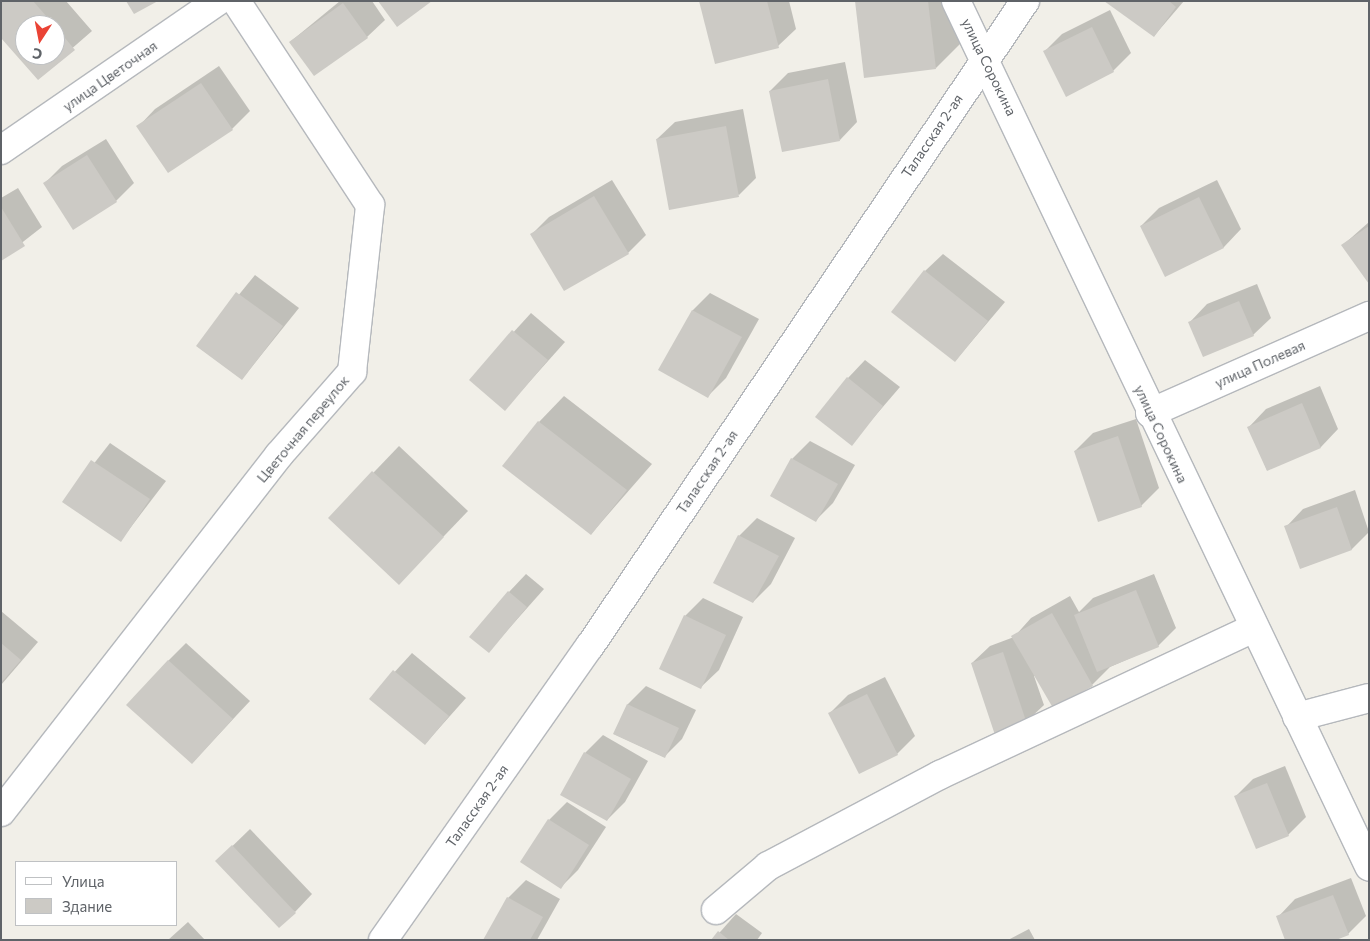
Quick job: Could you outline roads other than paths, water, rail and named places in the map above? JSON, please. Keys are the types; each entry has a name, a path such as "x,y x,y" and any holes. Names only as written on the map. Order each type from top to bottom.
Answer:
{"street":[{"name":"улица Цветочная","path":"1,150 218,1"},
{"name":"Цветочная переулок","path":"1,812 279,455 352,372 370,205 236,1"},
{"name":"улица Сорокина","path":"956,1 985,57 1150,413 1369,866"},
{"name":"Таласская 2-ая","path":"383,940 590,646 985,57 1025,1"},
{"name":"улица Полевая","path":"1150,413 1369,316"},
{"path":"716,910 768,866 940,775 1254,628"},
{"path":"1297,717 1369,698"}]}
